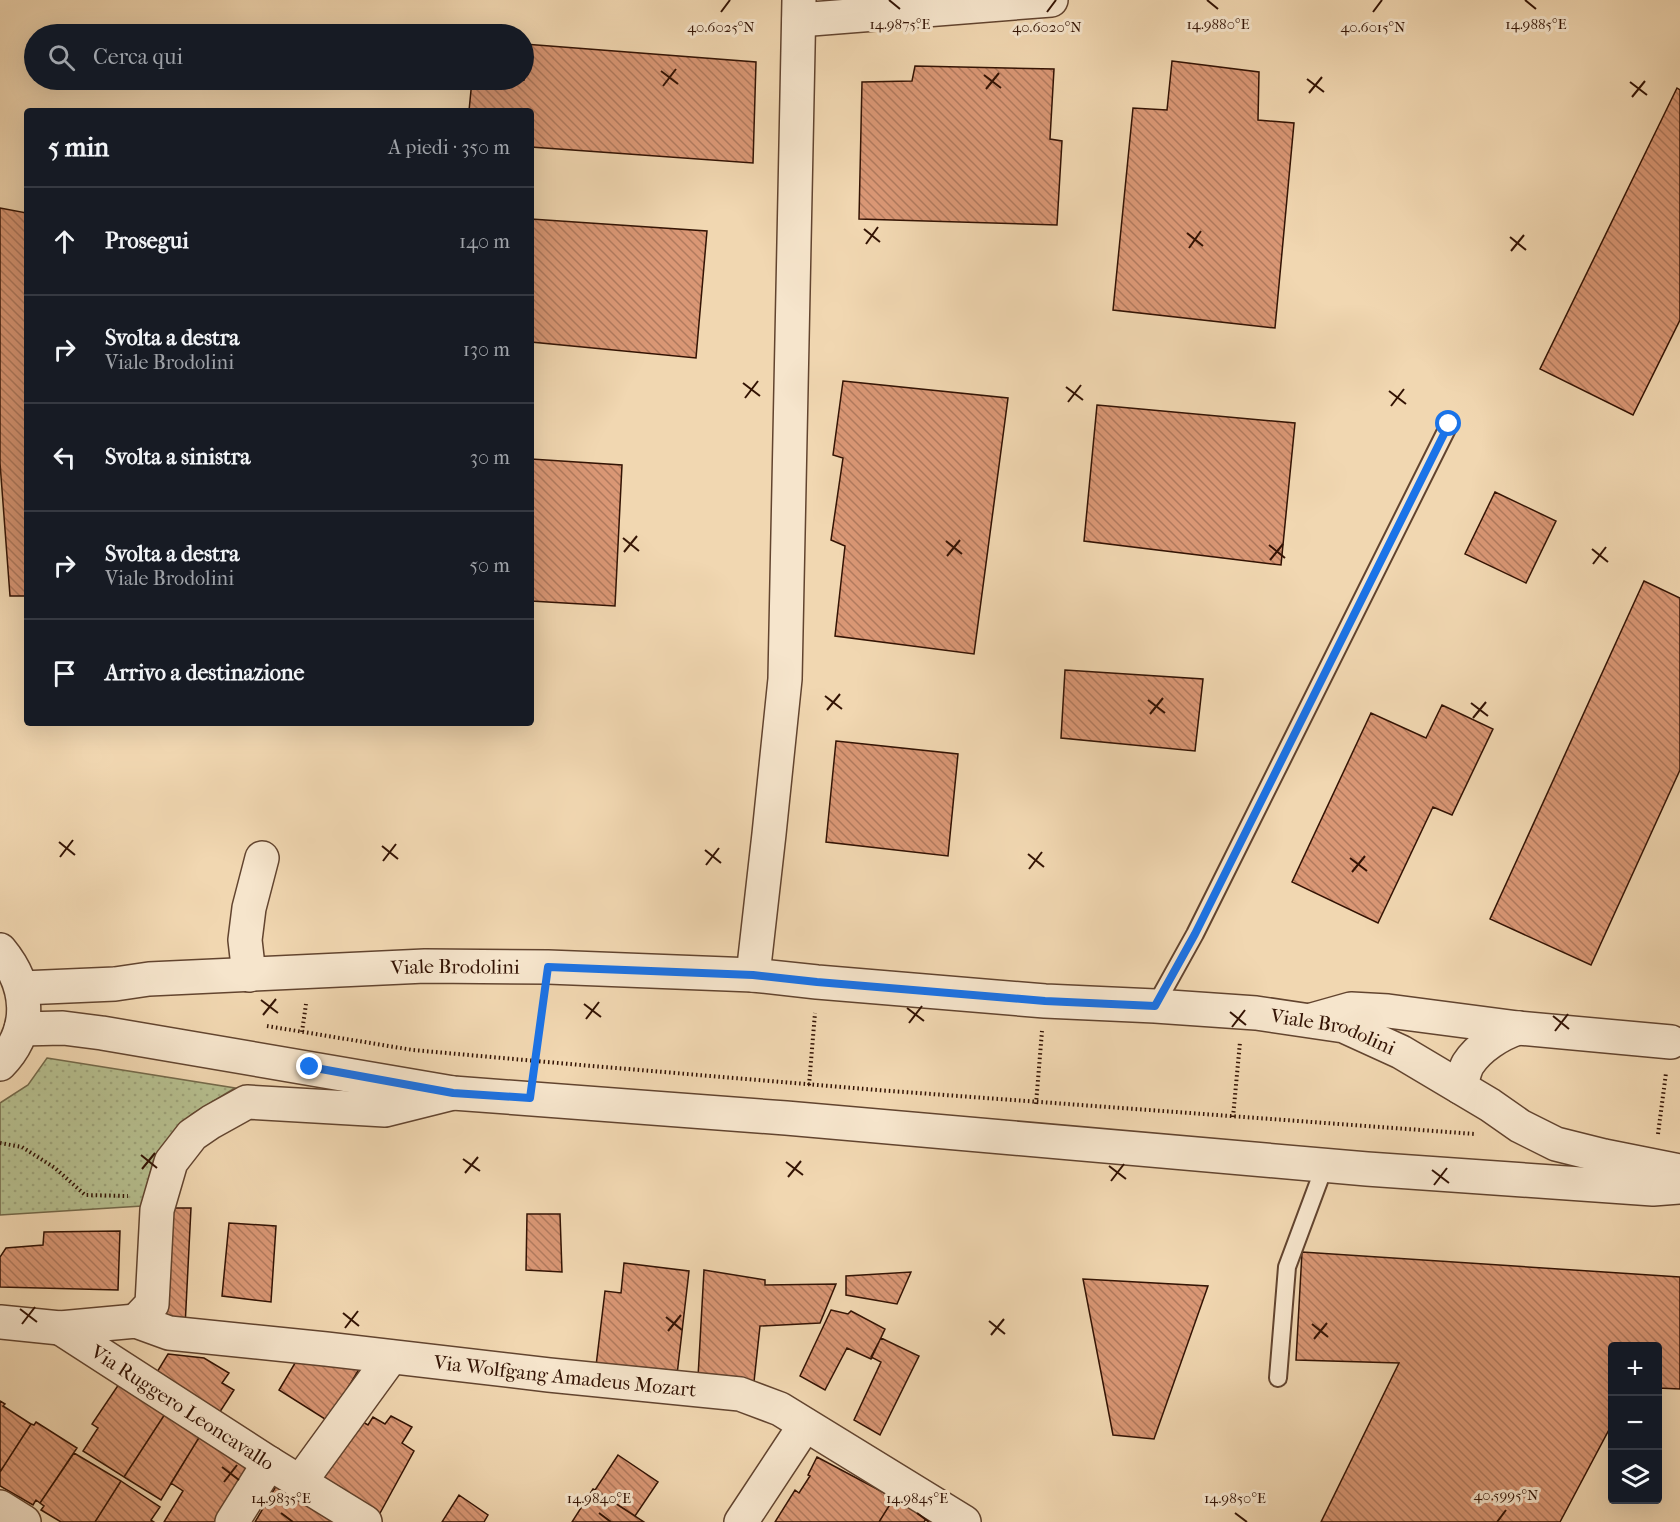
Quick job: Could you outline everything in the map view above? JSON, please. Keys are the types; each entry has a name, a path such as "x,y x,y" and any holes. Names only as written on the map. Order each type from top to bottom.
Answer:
{"street":[{"path":"753,975 785,679 799,10 1051,0"},
{"path":"249,975 245,940 249,908 262,858"},
{"path":"0,950 14,968 22,988 24,1009 21,1029 10,1054 0,1064"},
{"name":"Viale Brodolini","path":"22,988 115,984 149,979 425,966 548,967 753,975 1045,1001 1243,1012 1344,1026 1392,1048 1490,1105 1520,1126 1556,1144 1667,1168"},
{"path":"1312,1020 1351,1009 1388,1011 1518,1028 1671,1042"},
{"path":"21,1029 63,1028 102,1033 453,1093 786,1118 1324,1165 1653,1190 1680,1187"},
{"path":"1460,1087 1467,1065 1476,1054 1504,1033 1518,1028"},
{"path":"136,1321 152,1304 157,1210 162,1191 171,1162 192,1135 247,1102 385,1110 453,1093"},
{"name":"Via Wolfgang Amadeus Mozart","path":"0,1322 60,1328 136,1321 169,1333 740,1394 780,1408 964,1522"},
{"name":"Via Ruggero Leoncavallo","path":"60,1328 365,1522"},
{"path":"300,1482 391,1357"},
{"path":"741,1522 805,1425"},
{"path":"232,1522 269,1463"},
{"path":"0,1508 24,1522"}],"lane":[{"path":"1155,1006 1195,934 1449,424"},
{"path":"1278,1378 1287,1267 1324,1165"}],"path":[{"path":"530,1098 548,967"},
{"path":"297,1065 311,972"},
{"path":"1038,1078 1045,1001"},
{"path":"1233,1117 1243,1012"},
{"path":"260,1024 413,1050 809,1085 1482,1135"},
{"path":"1667,1168 1671,1042"},
{"path":"809,1085 812,1052"},
{"path":"0,1143 22,1147 54,1167 86,1195 126,1196 162,1191"}],"green space":[{"path":"47,1058 235,1088 192,1114 170,1138 151,1170 142,1206 0,1215 0,1103 28,1085"}],"building":[{"path":"534,45 756,62 753,163 534,147 534,108 469,108 471,90 534,90"},
{"path":"1172,61 1259,72 1258,120 1294,123 1275,328 1113,310 1133,108 1167,110"},
{"path":"915,66 1054,69 1050,139 1062,141 1057,225 859,219 862,82 912,81"},
{"path":"1677,88 1680,90 1680,320 1633,415 1540,369"},
{"path":"0,208 24,212 24,596 10,596 0,463"},
{"path":"534,219 707,231 696,358 534,342"},
{"path":"843,381 1008,398 974,654 835,636 845,546 831,540 843,458 833,455"},
{"path":"1097,405 1295,423 1281,565 1084,541"},
{"path":"534,459 622,465 615,606 534,601"},
{"path":"1495,492 1556,521 1526,583 1465,554"},
{"path":"1644,581 1680,598 1680,770 1591,965 1490,919"},
{"path":"1065,670 1203,679 1195,751 1061,738"},
{"path":"1442,705 1493,729 1452,815 1433,807 1378,923 1292,882 1371,713 1426,738"},
{"path":"836,741 958,754 948,856 826,842"},
{"path":"172,1208 191,1208 185,1327 162,1325"},
{"path":"527,1214 560,1214 562,1272 526,1270"},
{"path":"229,1223 276,1226 271,1302 222,1296"},
{"path":"120,1231 118,1290 0,1287 0,1257 6,1248 43,1245 44,1232"},
{"path":"1302,1252 1680,1277 1680,1389 1662,1388 1662,1342 1608,1342 1608,1432 1560,1522 1321,1522 1399,1363 1296,1360"},
{"path":"624,1263 689,1271 677,1375 596,1366 605,1291 621,1293"},
{"path":"704,1270 765,1280 765,1285 836,1284 820,1323 760,1326 754,1382 698,1377"},
{"path":"911,1272 897,1304 846,1295 846,1276"},
{"path":"1083,1279 1208,1286 1154,1439 1113,1435"},
{"path":"831,1310 848,1314 851,1311 885,1329 871,1359 847,1348 825,1390 800,1376"},
{"path":"881,1338 919,1356 880,1435 854,1420 881,1362 871,1357"},
{"path":"168,1354 204,1358 229,1373 222,1383 234,1390 216,1418 154,1377"},
{"path":"298,1358 361,1366 328,1421 279,1390"},
{"path":"119,1384 165,1414 124,1477 83,1451 98,1428 92,1424"},
{"path":"0,1401 5,1404 3,1406 31,1424 0,1472"},
{"path":"165,1414 200,1436 161,1500 124,1477"},
{"path":"391,1416 412,1427 402,1443 414,1451 379,1515 321,1479 361,1421 368,1425 373,1417 385,1424"},
{"path":"36,1422 77,1448 40,1503 36,1500 33,1505 0,1486 0,1472 31,1424 34,1425"},
{"path":"200,1436 251,1469 218,1522 164,1522 183,1491 171,1483"},
{"path":"74,1453 121,1481 95,1522 61,1522 41,1510 44,1506 40,1503"},
{"path":"618,1455 658,1482 635,1516 595,1490"},
{"path":"817,1457 894,1498 879,1522 775,1522 795,1490 799,1493 810,1476 808,1475"},
{"path":"121,1481 160,1507 151,1520 154,1522 95,1522"},
{"path":"279,1481 336,1522 255,1522"},
{"path":"593,1489 595,1490 644,1522 572,1522"},
{"path":"459,1495 488,1515 484,1522 442,1522"},
{"path":"894,1498 928,1516 924,1522 879,1522"}],"route":[{"path":"310,1067 453,1093 530,1098 548,967 753,975 1045,1001 1155,1006 1195,934 1449,424"}]}
